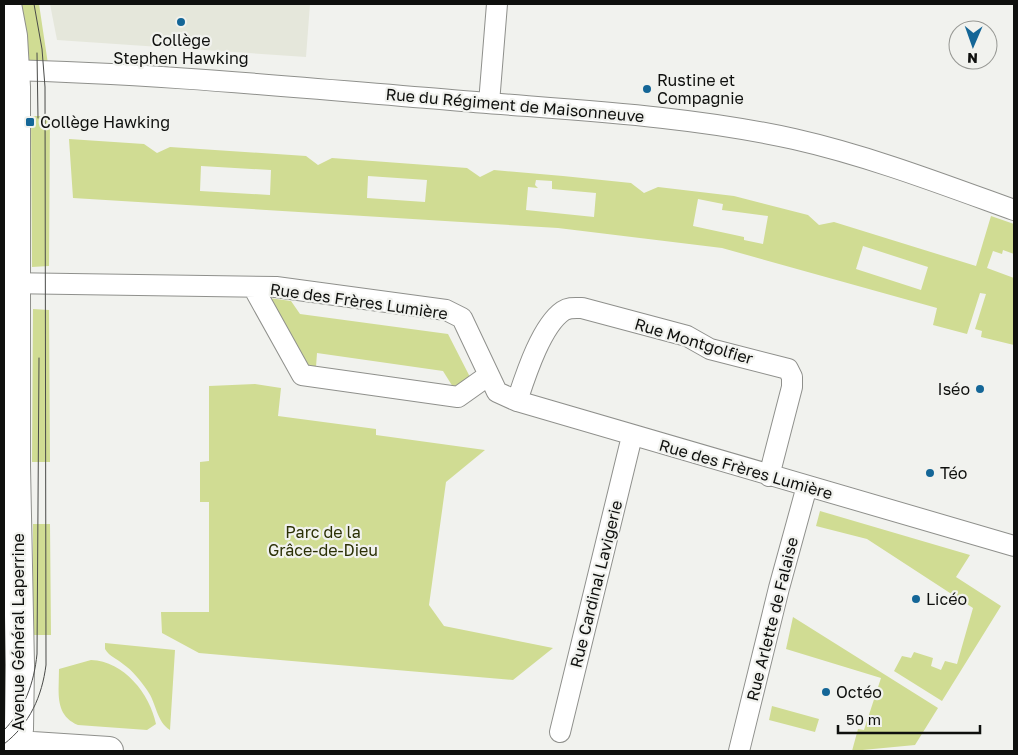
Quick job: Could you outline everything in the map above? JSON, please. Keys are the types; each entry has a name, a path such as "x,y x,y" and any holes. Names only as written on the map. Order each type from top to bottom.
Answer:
{"street":[{"name":"Avenue Général Laperrine","path":"7,4 13,36 10,70 9,208 10,492 20,654 8,743"},
{"path":"489,103 497,4"},
{"name":"Rue du Régiment de Maisonneuve","path":"10,70 116,74 653,116 741,128 843,152 1014,210"},
{"name":"Rue des Frères Lumière","path":"10,284 276,287 446,310 462,318 497,392 517,401 1014,546"},
{"name":"Rue des Frères Lumière","path":"252,287 302,375 458,397 489,375"},
{"name":"Rue Montgolfier","path":"517,401 531,360 554,320 563,311 572,307 687,336 710,349 788,369 792,377 788,404 769,476"},
{"name":"Rue Cardinal Lavigerie","path":"560,732 632,436"},
{"name":"Rue Arlette de Falaise","path":"739,751 778,588 807,486"},
{"path":"8,743 109,751"}],"shaded area":[{"name":"Collège Stephen Hawking","path":"50,4 310,4 306,57 57,40"}],"green space":[{"path":"11,4 39,4 48,64 20,62"},
{"path":"31,116 50,116 49,266 32,267"},
{"path":"69,139 144,144 157,153 170,147 306,156 318,165 332,158 467,168 480,177 494,170 631,183 644,193 658,187 734,196 808,215 819,225 834,222 976,266 991,216 1014,224 1014,254 1003,250 1002,254 993,251 987,268 1014,278 1014,345 981,337 982,331 975,329 986,294 980,293 967,334 933,325 937,308 722,248 558,228 73,198","holes":["201,166 271,170 270,195 200,191","368,176 427,180 425,202 367,198","536,180 552,181 552,189 596,193 594,217 526,210 528,187 538,188 535,185","698,199 723,204 722,210 768,216 763,244 744,240 744,237 693,226","863,246 928,267 921,290 856,269"]},
{"path":"269,298 291,301 300,314 448,334 470,377 453,387 443,371 317,353 316,367 305,365"},
{"path":"33,309 49,310 50,462 32,462"},
{"name":"Parc de la Grâce-de-Dieu","path":"255,384 281,388 278,416 376,429 376,435 485,450 446,482 429,605 444,626 553,648 513,680 199,653 162,633 161,612 209,612 209,502 200,502 200,462 209,461 209,386"},
{"path":"820,511 970,555 956,577 1001,606 942,701 894,671 902,656 911,658 914,652 933,658 931,666 941,670 945,661 957,664 973,608 867,539 816,526"},
{"path":"33,524 50,524 51,635 33,635"},
{"path":"793,617 938,708 915,745 852,751 858,729 864,730 881,678 786,649"},
{"path":"105,643 175,650 170,730 159,717 150,695 142,683 130,670 107,652"},
{"path":"91,660 114,666 134,681 148,701 156,724 147,730 78,725 70,721 61,709 59,669"},
{"path":"772,706 819,719 815,732 769,720"}],"tram line":[{"path":"4,744 21,728 33,709 41,688 46,665 45,87 42,49 34,4"},
{"path":"37,53 38,118"},
{"path":"4,730 18,713 27,695 34,675 37,654 39,358"}],"place":[{"name":"Collège Stephen Hawking","path":"181,22"},
{"name":"Rustine et Compagnie","path":"647,89"},
{"name":"Collège Hawking","path":"30,122"},
{"name":"Iséo","path":"980,389"},
{"name":"Téo","path":"930,473"},
{"name":"Licéo","path":"916,599"},
{"name":"Octéo","path":"826,692"}]}
